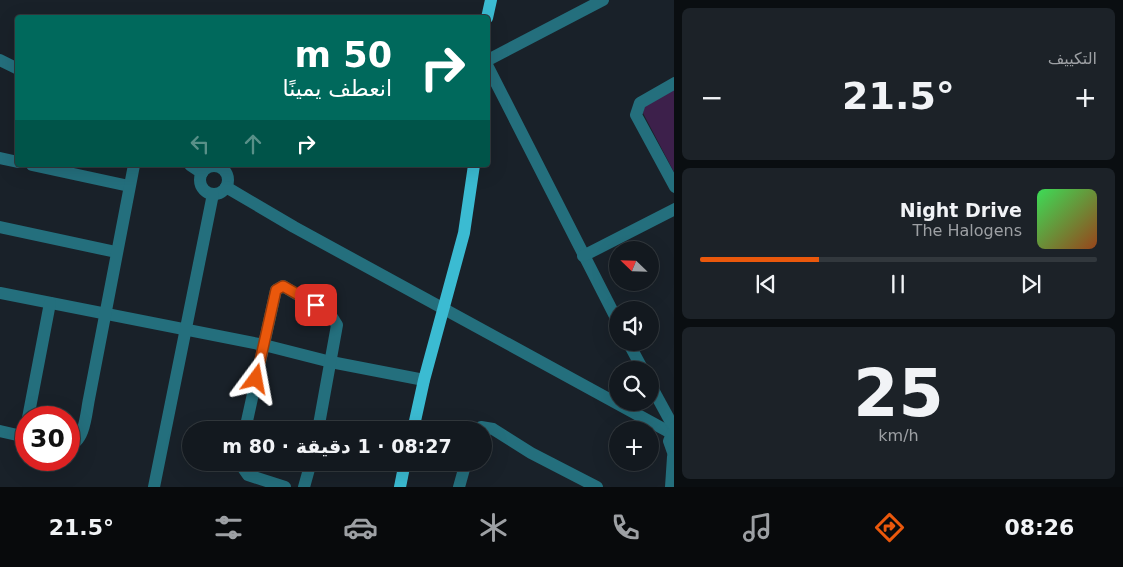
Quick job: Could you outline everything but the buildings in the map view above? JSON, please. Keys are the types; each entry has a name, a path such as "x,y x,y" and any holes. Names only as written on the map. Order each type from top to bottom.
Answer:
{"main road":[{"path":"488,15 490,0"},
{"path":"415,421 443,307 464,233 474,167"},
{"path":"401,487 404,471"}],"street":[{"path":"490,59 603,0"},
{"path":"0,60 15,68"},
{"path":"490,71 609,305"},
{"path":"674,83 640,103 636,115 674,187"},
{"path":"0,158 15,161"},
{"path":"41,167 129,186"},
{"path":"80,437 106,314 116,252 134,167"},
{"path":"193,167 202,173"},
{"path":"202,173 210,167"},
{"path":"202,173 202,186 213,194 218,194 226,187 228,176 221,168 216,167"},
{"path":"226,187 294,227 673,429"},
{"path":"154,487 213,194"},
{"path":"584,256 674,209"},
{"path":"0,226 116,252"},
{"path":"247,421 276,290 283,286 333,317 336,325 332,362 320,421"},
{"path":"0,293 264,345 332,362 424,380"},
{"path":"30,406 50,303"},
{"path":"659,402 673,429 669,441 674,458 671,487"},
{"path":"492,429 531,453 597,487"},
{"path":"0,431 15,432"},
{"path":"245,471 248,475 271,485 285,487"},
{"path":"304,487 308,471"},
{"path":"460,487 464,471"}],"shaded area":[{"path":"674,87 674,172 643,113 645,103"}],"route":[{"path":"256,379 276,290 283,286 316,305"}]}
